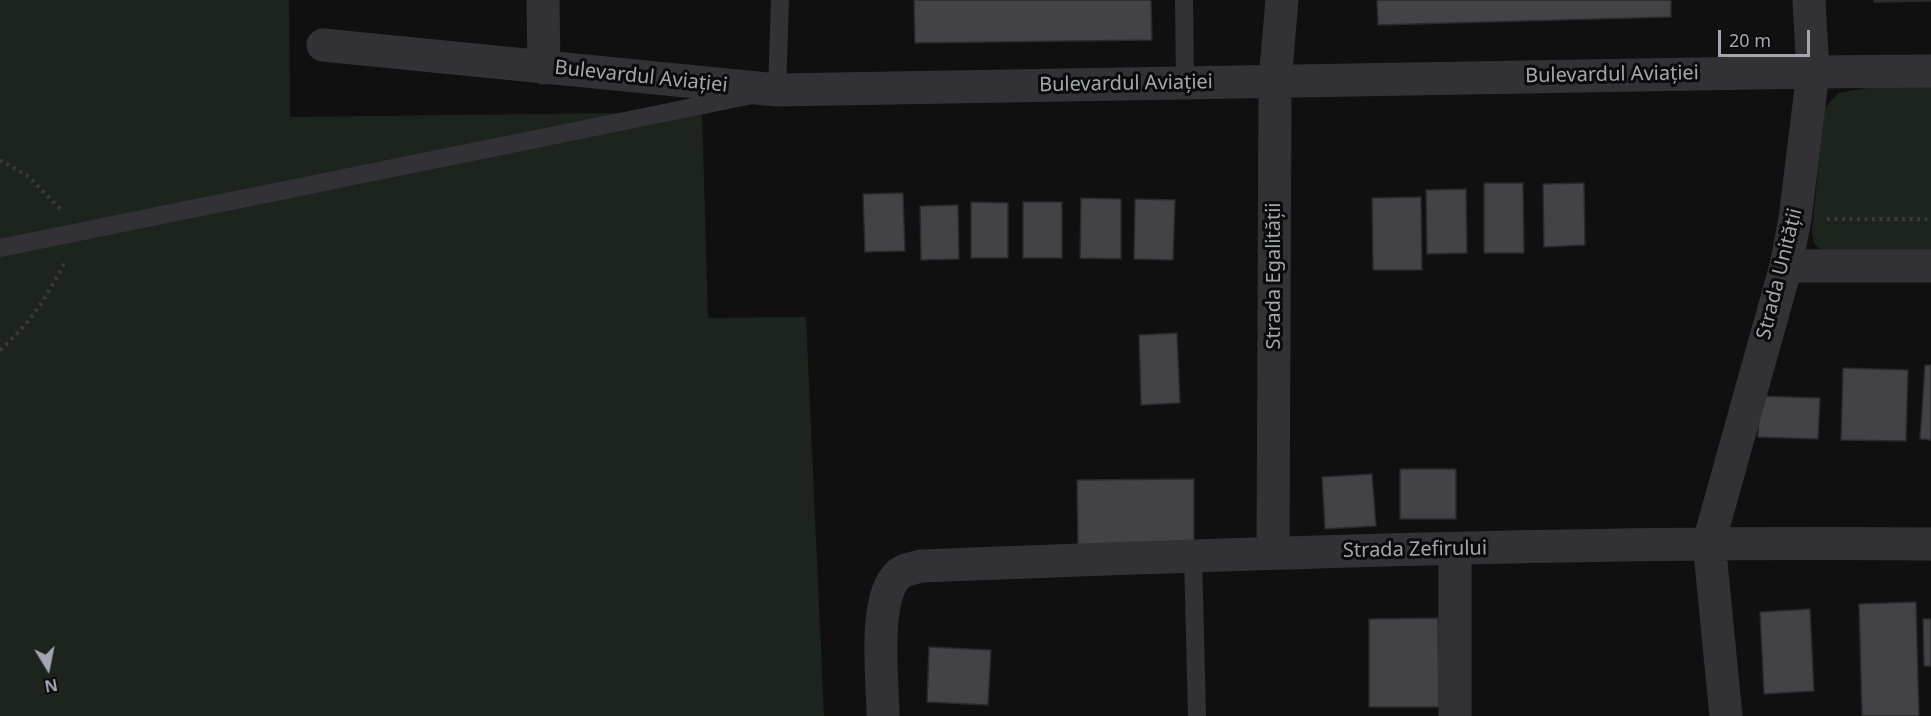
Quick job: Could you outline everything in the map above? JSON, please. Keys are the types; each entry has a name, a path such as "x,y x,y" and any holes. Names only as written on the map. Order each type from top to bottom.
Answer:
{"street":[{"path":"543,0 544,68"},
{"name":"Strada Egalității","path":"1273,553 1275,81 1282,0"},
{"name":"Strada Unității","path":"1709,542 1786,266 1796,219 1813,72 1809,0"},
{"name":"Bulevardul Aviației","path":"323,45 777,90 1931,71"},
{"path":"1786,266 1931,266"},
{"path":"1709,542 1726,716"},
{"name":"Strada Zefirului","path":"883,716 882,623 885,594 900,573 921,566 1273,553 1709,542 1931,544"},
{"path":"1455,549 1455,716"}],"lane":[{"path":"0,248 777,90 780,0"},
{"path":"1184,0 1185,83"},
{"path":"1193,556 1197,716"}],"path":[{"path":"0,160 29,177 81,232 46,299 22,331 0,350"},
{"path":"1796,219 1931,219"}],"shaded area":[{"path":"0,0 289,0 290,117 702,112 708,318 806,317 824,716 0,716"},
{"path":"1879,86 1931,86 1931,254 1823,252 1814,243 1812,231 1824,109 1838,93"}],"building":[{"path":"914,0 1151,0 1152,40 915,43"},
{"path":"1377,0 1671,0 1671,17 1378,25"},
{"path":"1874,0 1931,0 1931,1 1874,2"},
{"path":"1484,183 1523,183 1524,253 1484,253"},
{"path":"1584,183 1585,245 1544,247 1543,184"},
{"path":"1466,189 1467,253 1427,254 1426,190"},
{"path":"903,193 905,251 865,252 863,194"},
{"path":"1421,197 1422,270 1373,270 1372,198"},
{"path":"1081,198 1121,199 1121,259 1080,258"},
{"path":"1135,199 1175,200 1173,260 1134,259"},
{"path":"971,202 1008,203 1008,258 971,258"},
{"path":"1023,202 1062,202 1062,258 1023,258"},
{"path":"958,205 959,259 921,260 920,206"},
{"path":"1177,333 1180,403 1141,405 1139,335"},
{"path":"1925,365 1931,365 1931,440 1920,439"},
{"path":"1843,368 1908,370 1906,441 1841,440"},
{"path":"1759,396 1820,398 1818,439 1758,437"},
{"path":"1400,469 1456,469 1456,519 1400,519"},
{"path":"1372,474 1376,526 1325,529 1322,477"},
{"path":"1194,479 1194,548 1078,549 1077,480"},
{"path":"1916,602 1919,716 1862,716 1859,604"},
{"path":"1810,609 1814,691 1764,694 1760,612"},
{"path":"1438,618 1439,707 1369,707 1369,619"},
{"path":"1923,619 1931,619 1931,666 1924,666"},
{"path":"929,647 991,650 988,705 927,702"}]}
